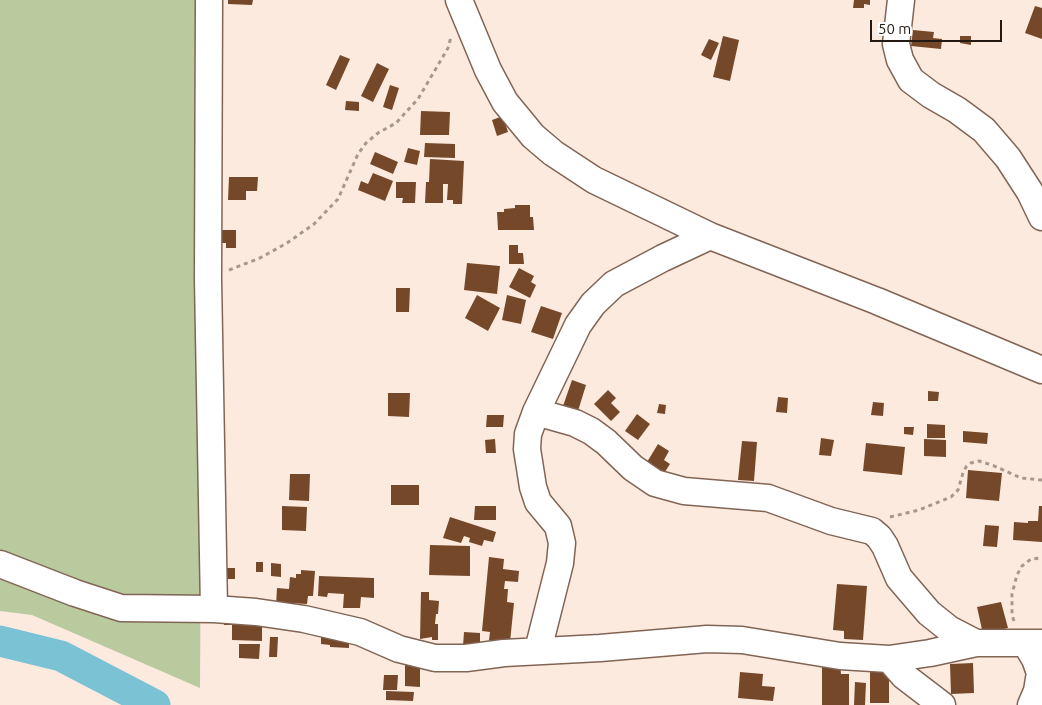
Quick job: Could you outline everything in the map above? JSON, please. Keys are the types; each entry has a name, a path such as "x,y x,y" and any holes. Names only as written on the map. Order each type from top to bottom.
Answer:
{"street":[{"path":"209,0 208,279 214,609"},
{"path":"459,0 488,70 505,102 533,136 594,180 710,236 877,301 1042,370"},
{"path":"901,0 896,44 900,60 911,80 984,130 1008,158 1030,192 1042,217"},
{"path":"538,650 560,563 562,542 558,526 538,502 533,487 527,448 528,434 536,412 578,324 593,304 614,284 662,258 710,236"},
{"path":"536,412 575,423 590,430 606,442 633,468 655,483 684,492 768,498 832,520 872,531 879,537 899,578 929,613 949,629 976,644"},
{"path":"0,564 75,593 121,608 214,609 304,618 360,632 399,649 435,658 466,658 538,650 600,648 707,639 784,646 840,656 889,659 976,644 1034,643 1040,673 1032,705"},
{"path":"889,659 904,676 942,705"}],"path":[{"path":"208,279 260,258 287,243 314,224 338,199 358,154 366,143 378,133 396,123 418,99 448,48 459,0"},
{"path":"853,526 919,510 951,497 958,490 966,467 971,463 979,461 992,464 1021,478 1042,480"},
{"path":"1034,643 1016,628 1012,615 1012,594 1022,566 1031,559 1042,558"}],"green space":[{"path":"0,0 204,0 200,688 32,615 0,611"}],"building":[{"path":"228,0 253,0 252,5 228,4"},
{"path":"854,0 870,0 870,5 864,4 864,8 853,8"},
{"path":"1035,6 1042,8 1042,39 1025,33"},
{"path":"913,30 934,32 933,38 942,39 941,49 911,46"},
{"path":"723,36 739,40 730,81 713,77"},
{"path":"960,36 971,36 971,45 960,43"},
{"path":"709,39 719,43 711,60 701,55"},
{"path":"340,55 350,59 336,90 326,85"},
{"path":"377,63 389,69 373,102 361,96"},
{"path":"390,85 399,88 392,110 383,107"},
{"path":"346,101 359,102 359,111 345,110"},
{"path":"421,111 450,112 449,135 420,135"},
{"path":"503,116 508,132 497,136 492,120"},
{"path":"425,143 455,144 455,158 424,157"},
{"path":"408,148 420,151 417,165 404,162"},
{"path":"375,152 398,162 393,174 370,164"},
{"path":"430,159 464,161 462,204 453,204 453,200 447,200 448,184 443,184 443,203 425,203 426,182 429,182"},
{"path":"373,173 393,181 385,201 358,190 361,181 368,184"},
{"path":"229,177 258,177 257,191 246,191 246,200 228,200"},
{"path":"396,182 416,182 415,203 402,203 403,198 396,198"},
{"path":"515,205 530,205 530,217 533,217 534,230 498,230 497,212 504,212 504,209 515,208"},
{"path":"221,230 236,230 236,248 226,248 226,243 221,243"},
{"path":"509,245 518,245 518,253 523,253 524,264 509,264"},
{"path":"467,263 500,266 497,294 464,290"},
{"path":"519,268 534,276 531,282 536,285 530,298 509,287"},
{"path":"396,288 410,288 409,312 396,312"},
{"path":"477,295 500,308 488,331 465,318"},
{"path":"507,295 526,300 521,324 502,320"},
{"path":"541,306 562,313 553,339 531,332"},
{"path":"572,380 586,385 578,411 563,406"},
{"path":"608,390 616,398 611,403 620,412 611,421 594,404"},
{"path":"928,391 939,392 938,401 928,401"},
{"path":"388,393 410,393 409,417 388,416"},
{"path":"778,397 788,398 787,413 776,412"},
{"path":"873,402 884,403 883,416 871,415"},
{"path":"659,404 666,405 665,414 657,413"},
{"path":"637,414 650,424 638,440 625,431"},
{"path":"487,415 504,415 503,427 486,427"},
{"path":"927,424 945,425 945,438 927,438"},
{"path":"904,427 914,427 913,435 904,434"},
{"path":"963,431 988,433 987,444 963,442"},
{"path":"821,438 834,440 831,456 819,455"},
{"path":"495,439 496,453 486,453 485,440"},
{"path":"924,439 946,440 946,457 924,456"},
{"path":"742,441 757,442 754,481 738,480"},
{"path":"866,443 905,447 902,475 863,471"},
{"path":"658,444 669,451 664,460 670,464 661,478 644,467"},
{"path":"968,470 1002,473 999,501 966,498"},
{"path":"290,474 310,474 309,501 289,500"},
{"path":"391,485 419,485 419,505 391,505"},
{"path":"282,506 307,507 306,531 282,530"},
{"path":"475,506 496,506 496,520 474,520"},
{"path":"1039,506 1042,506 1042,542 1013,540 1014,522 1028,523 1028,521 1038,521"},
{"path":"450,517 496,532 493,542 484,540 482,546 469,542 470,538 464,536 461,543 443,538"},
{"path":"985,525 999,526 997,547 983,546"},
{"path":"430,545 470,546 470,576 429,575"},
{"path":"489,557 504,559 503,569 519,571 518,582 505,581 504,589 508,589 507,602 514,603 510,642 489,640 490,632 482,631"},
{"path":"256,562 263,562 263,572 256,572"},
{"path":"271,563 281,564 281,577 271,576"},
{"path":"225,568 235,568 235,579 225,579"},
{"path":"301,570 315,571 313,596 308,596 307,604 289,603 289,607 276,606 277,588 289,589 290,577 296,578 296,574 301,574"},
{"path":"319,576 374,578 374,598 361,597 360,608 343,608 344,594 328,593 327,597 318,596"},
{"path":"837,584 867,586 863,640 844,639 844,631 833,630"},
{"path":"421,592 429,592 429,600 439,601 435,624 438,624 438,640 432,640 432,637 420,639"},
{"path":"1001,602 1008,628 983,634 977,607"},
{"path":"224,613 262,622 262,641 232,640 232,625 224,625"},
{"path":"321,632 349,633 349,648 330,647 330,645 321,644"},
{"path":"464,632 480,633 480,647 463,646"},
{"path":"270,637 278,637 277,657 269,657"},
{"path":"239,644 260,644 259,659 239,658"},
{"path":"405,662 420,663 420,687 405,686"},
{"path":"822,663 840,663 841,674 849,674 849,705 822,705"},
{"path":"973,663 974,693 951,694 950,664"},
{"path":"870,665 889,665 889,703 870,703"},
{"path":"740,672 763,674 762,686 775,687 773,701 738,698"},
{"path":"384,675 398,675 397,690 383,690"},
{"path":"855,682 866,683 865,705 854,705"},
{"path":"386,691 414,692 413,701 386,700"}],"waterway":[{"path":"0,641 61,656 155,705"}]}
